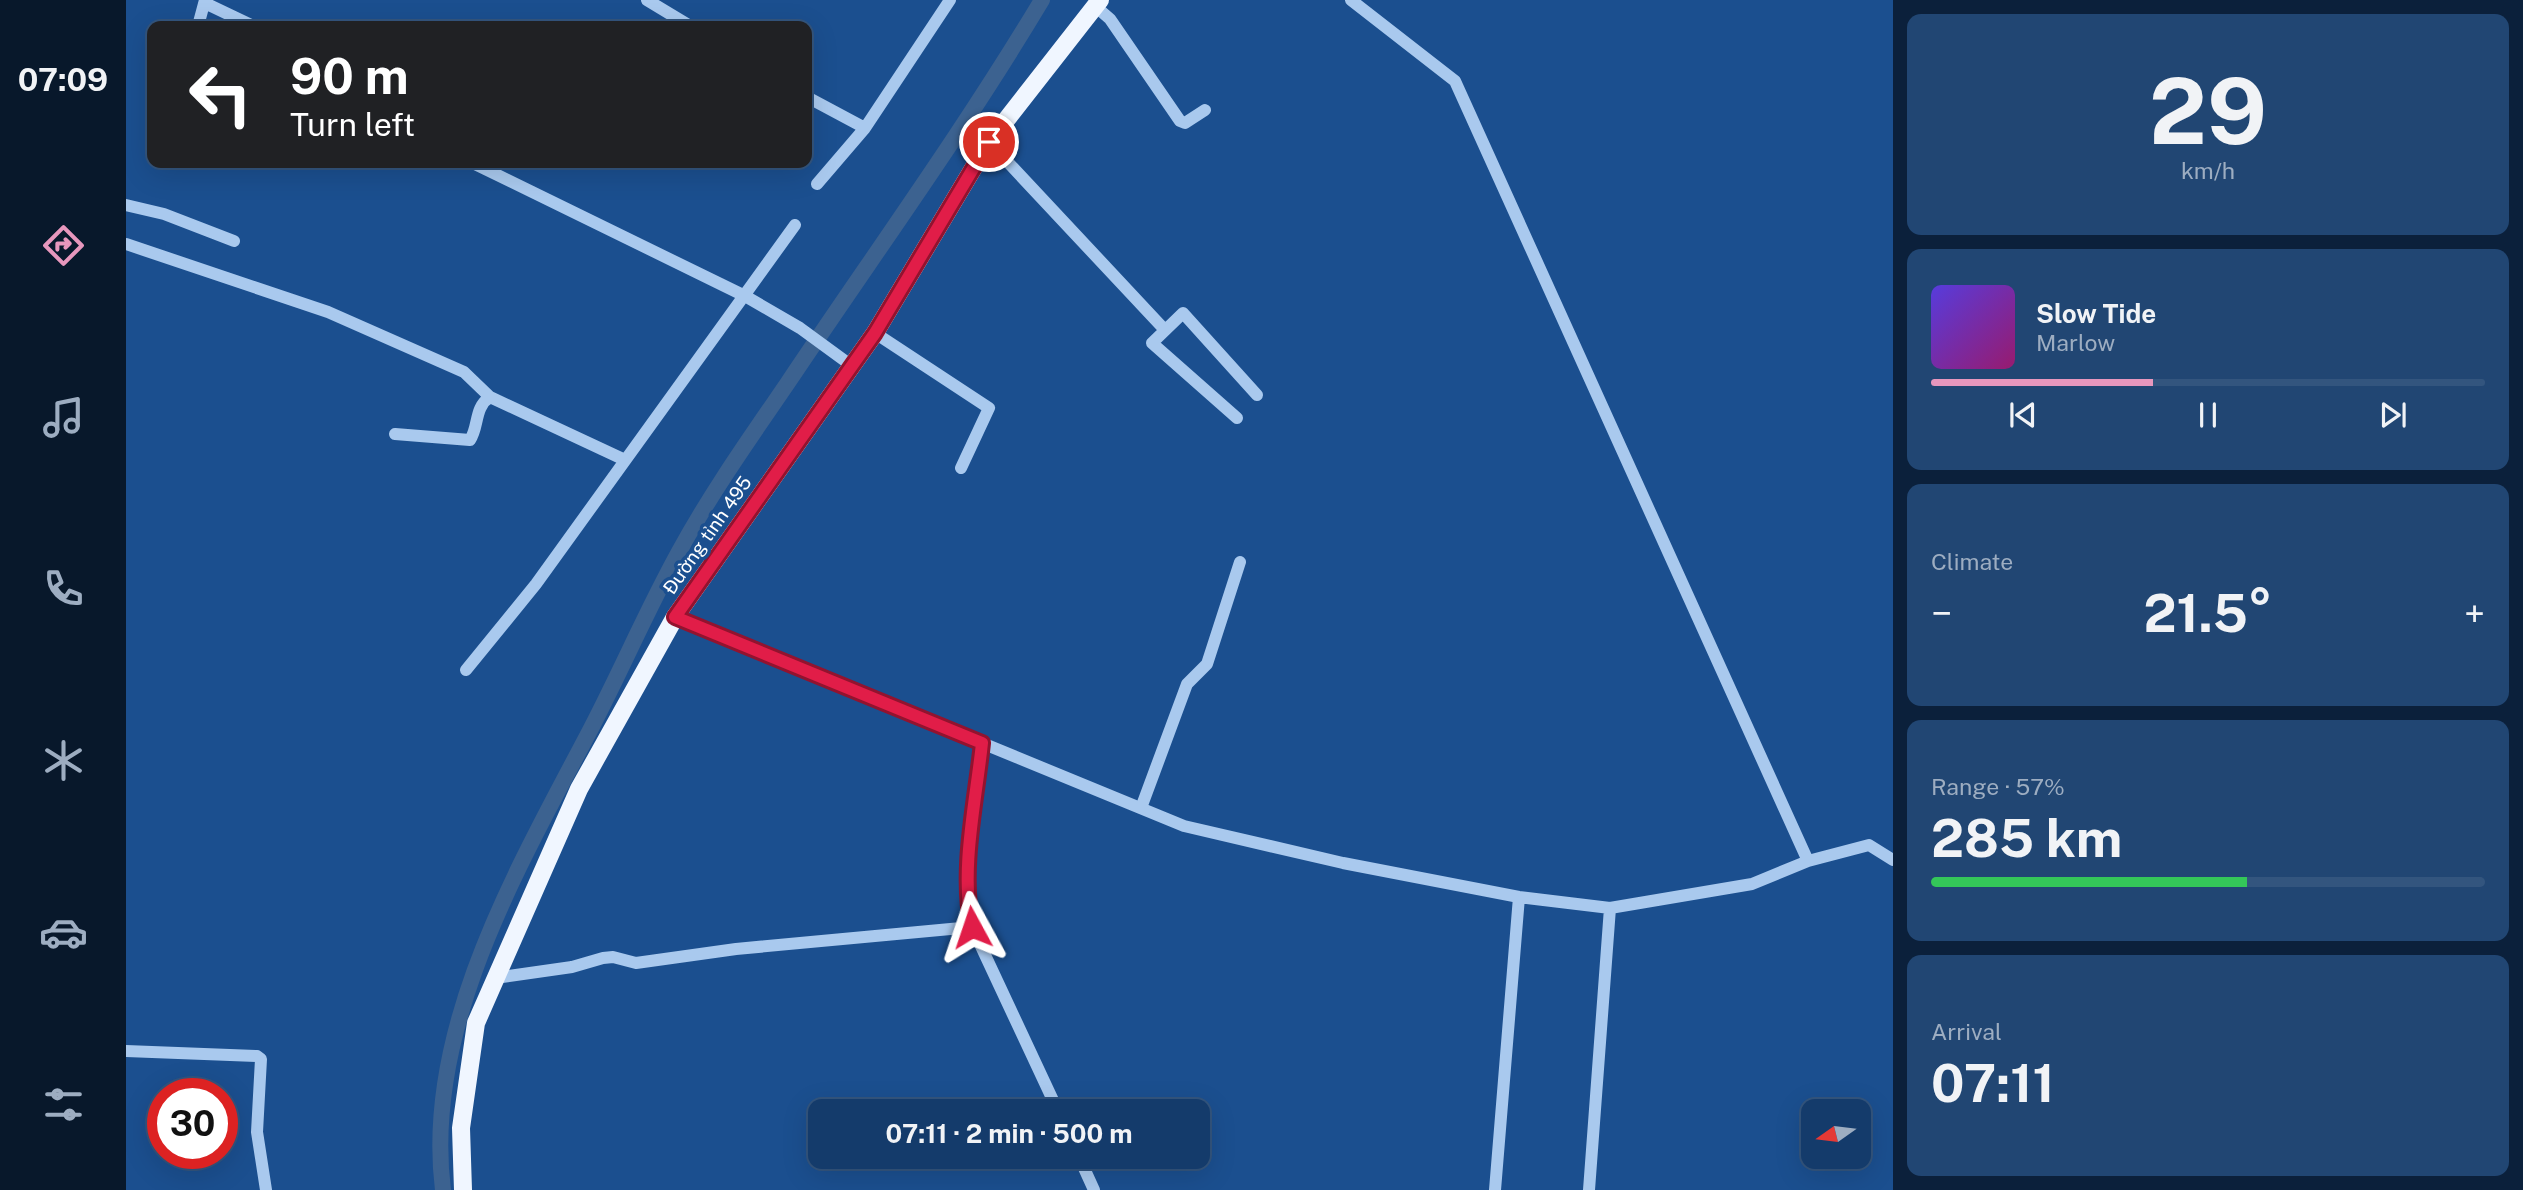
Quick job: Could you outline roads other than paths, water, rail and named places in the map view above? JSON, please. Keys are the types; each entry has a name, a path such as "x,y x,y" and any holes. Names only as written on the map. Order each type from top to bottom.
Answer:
{"main road":[{"name":"Đường tỉnh 495","path":"463,1190 461,1128 476,1023 579,789 675,617 875,333 989,142 1097,3"}],"street":[{"path":"648,0 682,21"},
{"path":"817,184 864,128 950,0"},
{"path":"1351,0 1455,81 1808,862"},
{"path":"199,21 205,2 243,21"},
{"path":"1097,3 1180,121 1185,123 1205,110"},
{"path":"812,100 864,128"},
{"path":"989,142 1164,329"},
{"path":"483,168 745,296 800,328 852,366"},
{"path":"126,205 164,214 234,241"},
{"path":"466,670 536,584 795,225"},
{"path":"126,244 328,312 464,372 489,397 625,460"},
{"path":"1237,418 1152,342 1183,313 1257,395"},
{"path":"875,333 989,408 961,468"},
{"path":"395,434 463,442 470,440 484,401 489,397"},
{"path":"1141,808 1186,684 1207,664 1240,562"},
{"path":"675,617 1197,829 1343,863 1519,897 1610,908 1752,884 1808,862 1869,845 1893,860"},
{"path":"982,743 971,852 969,910 972,927 1052,1099"},
{"path":"1495,1190 1519,897"},
{"path":"1589,1190 1610,908"},
{"path":"495,978 612,957 636,963 736,949 972,927"},
{"path":"126,1051 257,1056 261,1059 257,1132 266,1190"},
{"path":"1084,1169 1094,1190"}],"waterway":[{"path":"443,1190 440,1131 447,1072 461,1013 480,955 531,843 692,529 745,445 949,146 1042,0"}]}
